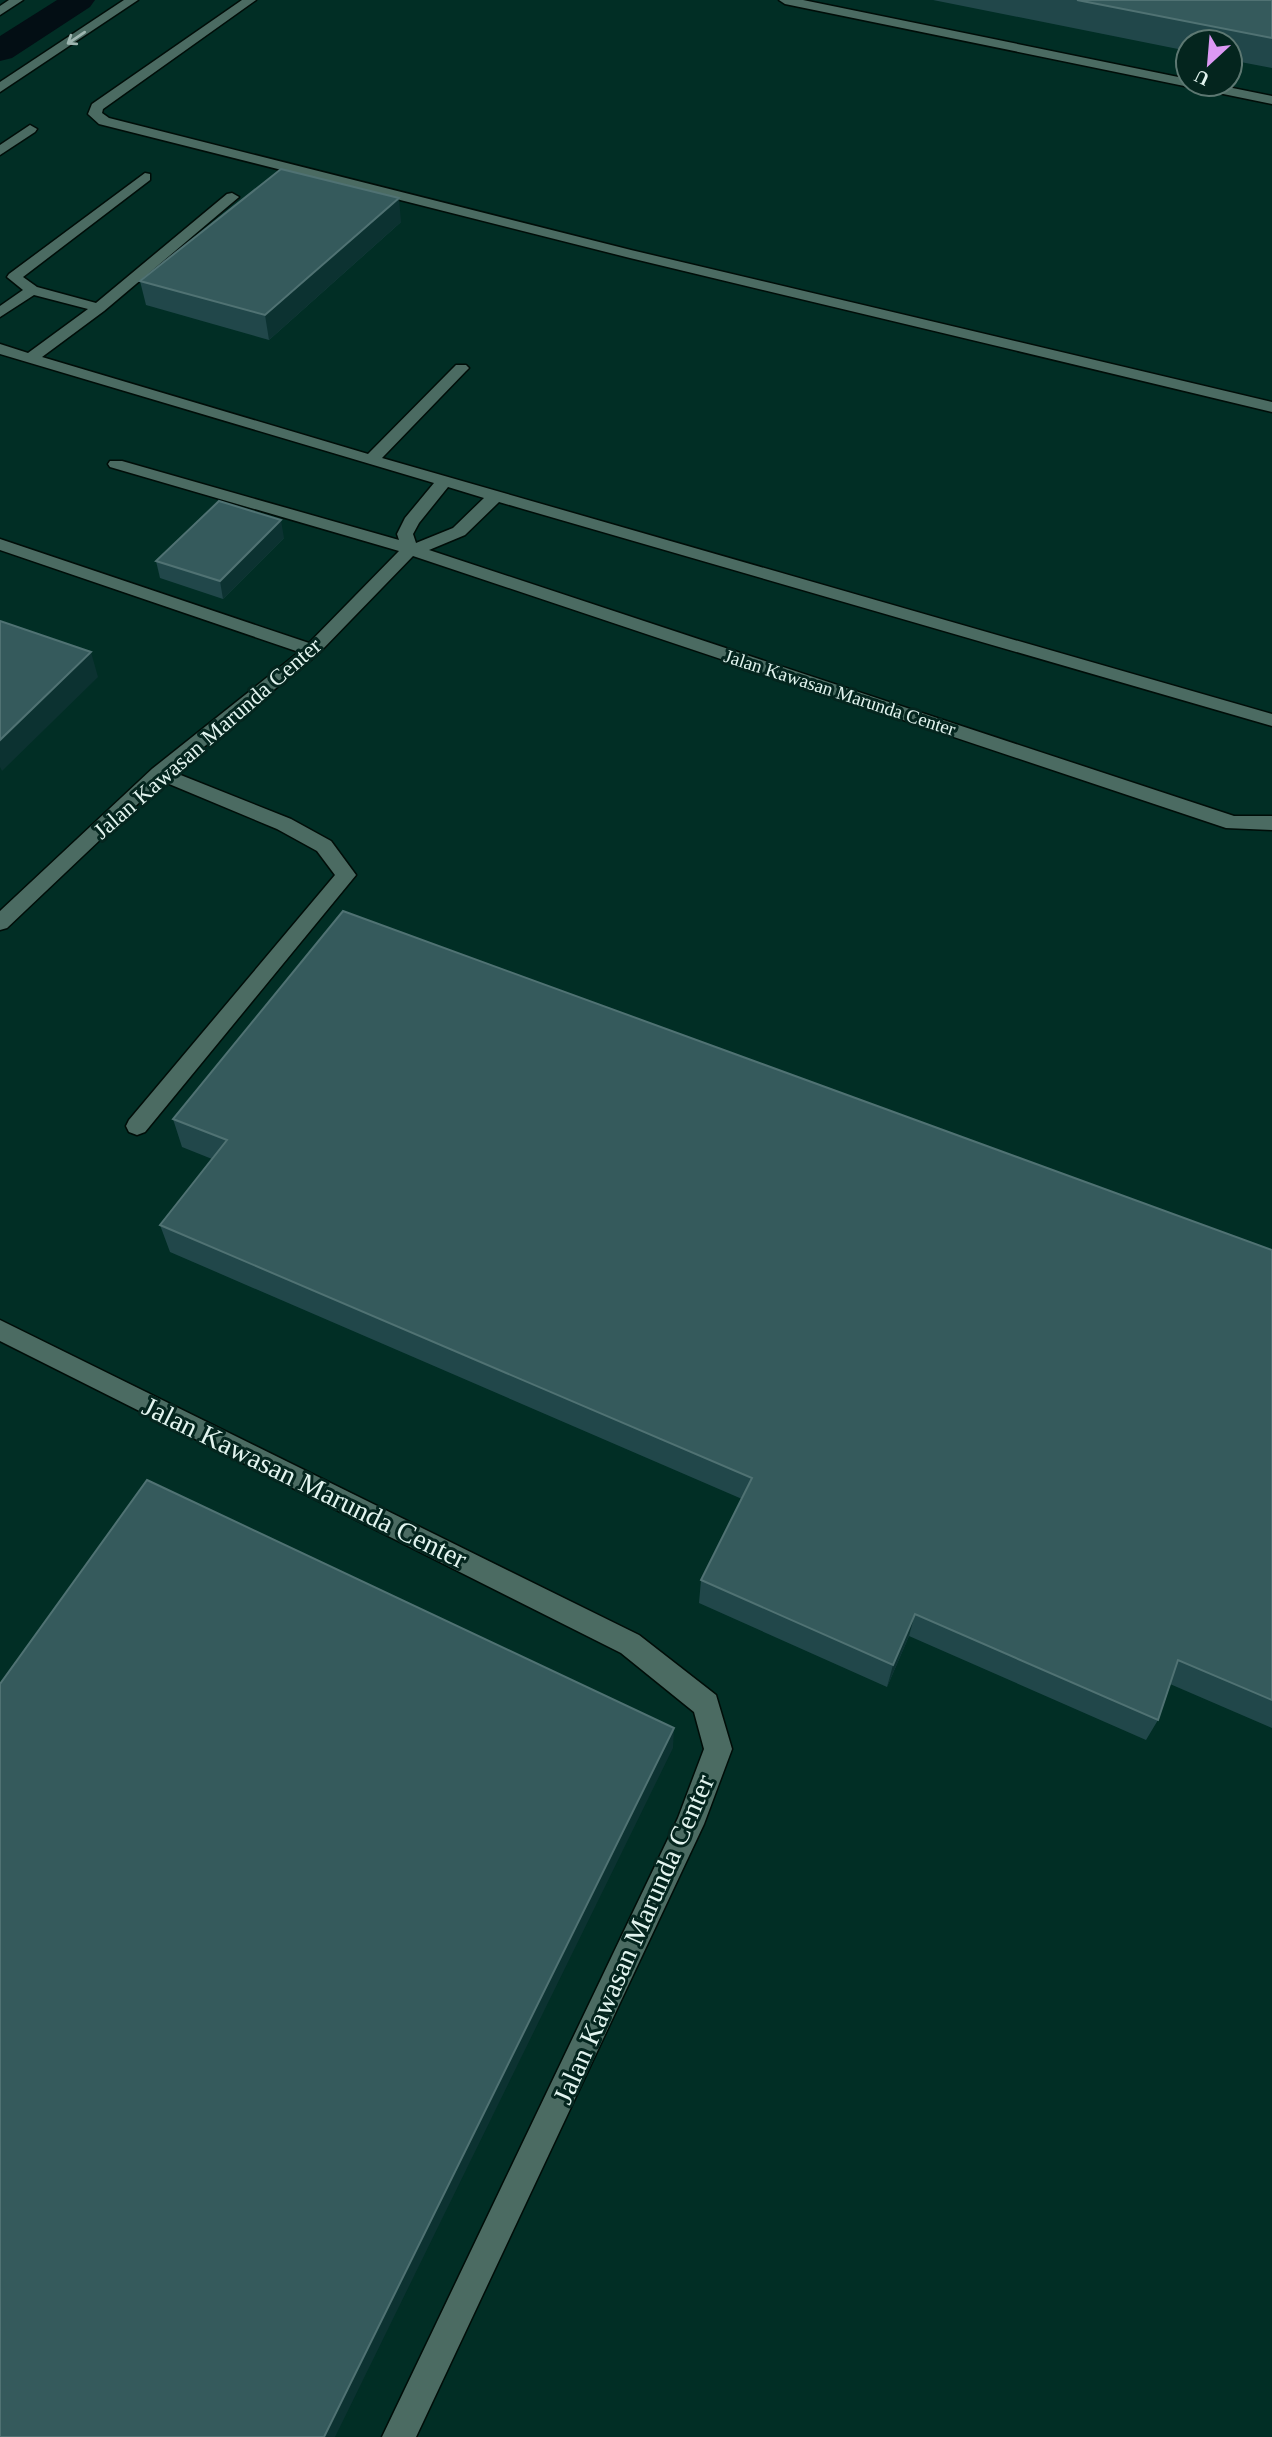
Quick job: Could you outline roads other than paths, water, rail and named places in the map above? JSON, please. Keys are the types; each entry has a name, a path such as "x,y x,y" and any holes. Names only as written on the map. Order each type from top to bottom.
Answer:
{"lane":[{"path":"0,11 17,0"},
{"path":"0,88 132,0"},
{"path":"250,0 97,107 95,114 104,121 630,254 1272,407"},
{"path":"785,0 1174,80"},
{"path":"1244,94 1272,100"},
{"path":"0,151 30,130"},
{"path":"99,308 32,290 7,274 145,177"},
{"path":"31,358 99,308 232,197"},
{"path":"0,313 32,290"},
{"path":"0,349 371,460 1272,720"},
{"path":"371,460 461,368"},
{"path":"117,464 410,549 438,544 454,537 467,527 496,495"},
{"path":"410,549 405,534 411,522 446,480"},
{"path":"0,544 312,650"},
{"name":"Jalan Kawasan Marunda Center","path":"0,923 159,773 312,650 410,549 1233,823 1272,823"},
{"path":"137,1126 346,875 324,846 284,824 159,773"},
{"name":"Jalan Kawasan Marunda Center","path":"0,1331 630,1644 706,1704 718,1749 690,1824 400,2437"}],"waterway":[{"path":"0,51 79,0"}]}
